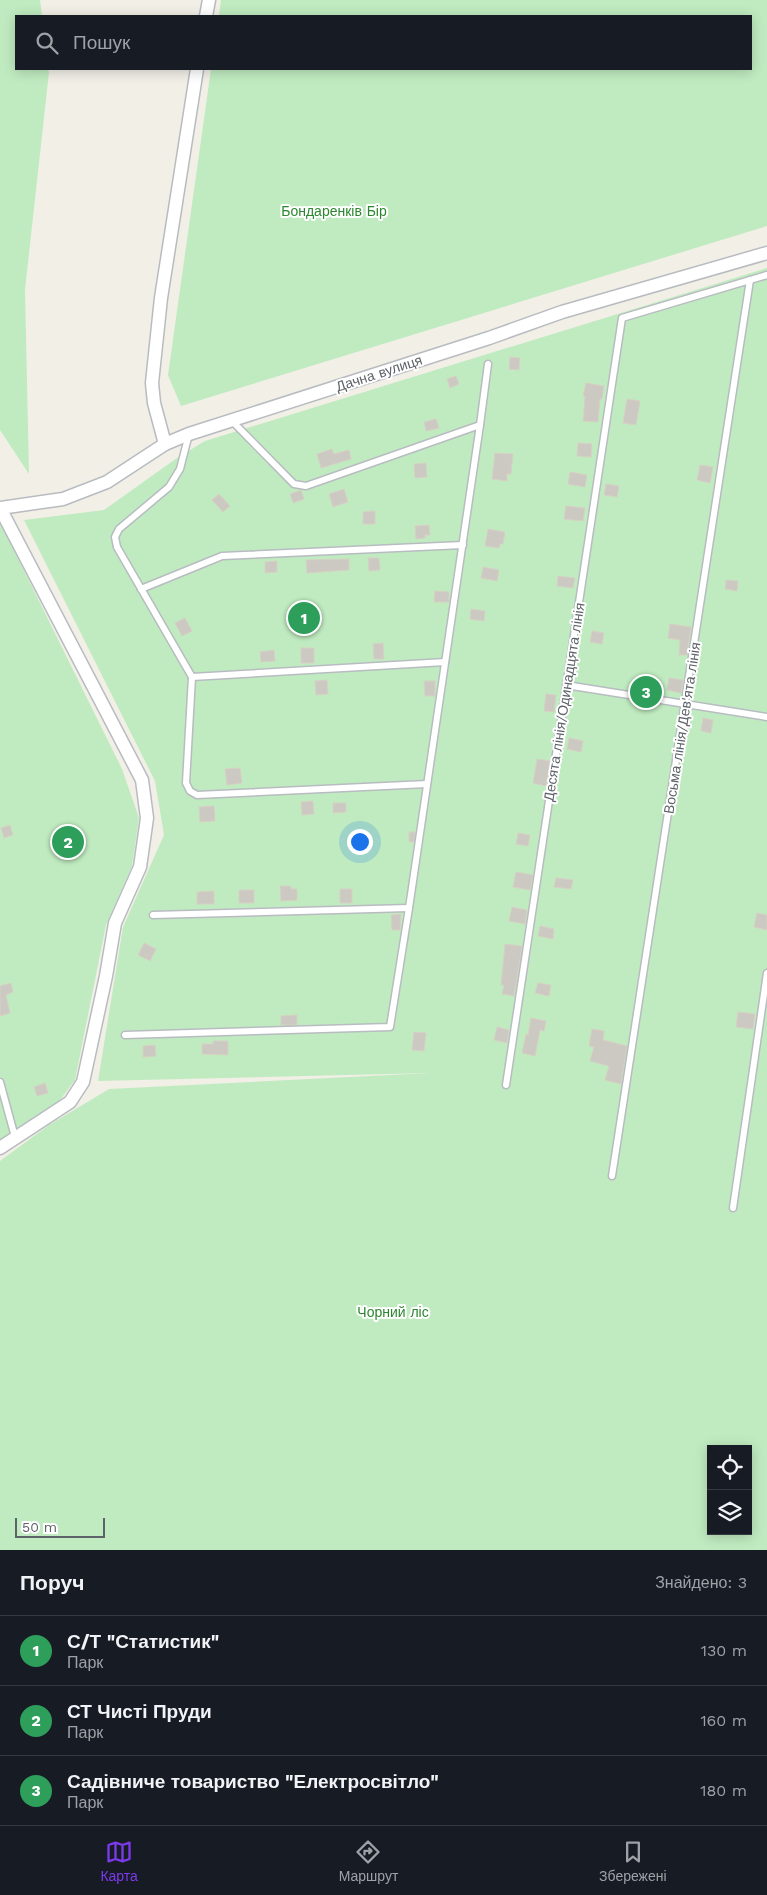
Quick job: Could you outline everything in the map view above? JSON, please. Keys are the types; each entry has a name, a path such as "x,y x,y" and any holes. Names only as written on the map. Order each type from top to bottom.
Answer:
{"street":[{"path":"206,15 209,0"},
{"path":"165,444 154,403 152,383 161,298 197,70"},
{"name":"Дачна вулиця","path":"0,508 62,499 107,482 165,444 189,434 489,338 562,312 767,253"},
{"path":"0,508 142,780 148,818 140,867 115,923 106,976 83,1082 70,1102 0,1148"}],"lane":[{"path":"750,280 767,275"},
{"name":"Десята лінія/Одинадцята лінія","path":"506,1086 622,318 750,280"},
{"name":"Восьма лінія/Дев'ята лінія","path":"612,1176 750,280"},
{"path":"125,1035 390,1027 463,545 488,364"},
{"path":"232,421 294,484 306,486 480,425"},
{"path":"189,434 180,469 169,487 119,529 115,537 117,548 192,677 186,783 190,791 197,795 427,784"},
{"path":"141,589 222,556 463,545"},
{"path":"192,677 445,662"},
{"path":"566,685 767,716"},
{"path":"153,915 409,908"},
{"path":"733,1208 767,973"},
{"path":"0,1082 15,1137"}],"green space":[{"path":"0,0 40,0 42,15 15,15 15,70 48,70 49,72 25,290 29,474 0,430"},
{"name":"Бондаренків Бір","path":"221,0 767,0 767,226 181,406 168,375 211,70 752,70 752,15 219,15"},
{"name":"Чорний ліс","path":"767,268 767,1550 0,1550 0,1161 49,1125 109,1089 430,1073 98,1081 123,927 164,835 155,781 24,520 104,510 177,458 205,441"},
{"path":"0,522 122,769 139,818 132,866 106,925 75,1080 60,1100 0,1144"}],"building":[{"path":"510,357 520,358 519,370 509,369"},
{"path":"456,376 459,384 450,388 447,379"},
{"path":"586,383 604,386 602,399 600,399 598,422 583,421 585,396 583,396"},
{"path":"627,399 640,401 636,425 623,423"},
{"path":"436,419 439,428 426,431 424,422"},
{"path":"578,443 592,444 591,457 577,456"},
{"path":"332,449 334,454 349,450 351,459 321,468 317,454"},
{"path":"495,453 513,454 511,474 507,474 507,481 492,479"},
{"path":"426,463 427,477 415,478 414,464"},
{"path":"700,465 713,467 710,483 697,480"},
{"path":"570,472 587,475 585,487 568,484"},
{"path":"606,484 619,486 617,497 604,495"},
{"path":"344,489 348,502 333,507 329,494"},
{"path":"301,490 304,499 293,503 290,494"},
{"path":"219,494 230,506 223,512 212,500"},
{"path":"566,506 585,508 583,521 564,519"},
{"path":"375,511 375,524 363,524 363,512"},
{"path":"429,525 430,535 425,535 425,538 416,539 415,526"},
{"path":"488,529 505,532 503,544 500,544 499,548 485,546"},
{"path":"368,558 379,558 380,570 369,571"},
{"path":"349,559 349,570 307,573 306,560"},
{"path":"277,561 277,572 265,573 265,562"},
{"path":"483,567 499,570 497,581 481,578"},
{"path":"558,576 575,578 573,588 557,586"},
{"path":"726,580 738,581 737,591 725,589"},
{"path":"435,591 449,592 449,602 434,602"},
{"path":"471,609 485,611 484,621 470,619"},
{"path":"185,618 192,631 182,636 175,623"},
{"path":"670,624 691,627 687,655 679,655 680,640 668,638"},
{"path":"592,631 604,633 602,644 590,642"},
{"path":"383,643 384,659 374,659 373,644"},
{"path":"301,648 314,648 314,663 301,663"},
{"path":"274,650 275,661 261,662 260,652"},
{"path":"669,678 683,680 681,693 667,690"},
{"path":"327,680 328,694 316,695 315,681"},
{"path":"424,681 435,681 435,696 425,696"},
{"path":"546,694 556,695 554,712 544,711"},
{"path":"703,718 713,720 711,733 701,731"},
{"path":"569,738 583,741 581,752 567,749"},
{"path":"537,759 550,761 546,786 533,783"},
{"path":"240,768 242,783 227,785 225,769"},
{"path":"313,801 314,814 302,815 301,802"},
{"path":"333,803 346,803 346,812 333,813"},
{"path":"214,806 215,821 200,822 199,807"},
{"path":"10,825 13,835 4,838 1,828"},
{"path":"409,832 415,832 414,842 409,842"},
{"path":"518,833 530,835 528,846 516,844"},
{"path":"516,872 533,875 530,890 513,887"},
{"path":"556,878 573,880 571,889 554,887"},
{"path":"280,886 291,886 291,889 297,889 297,900 281,901"},
{"path":"340,889 352,889 352,903 340,903"},
{"path":"239,890 254,890 254,903 239,903"},
{"path":"214,891 214,904 197,904 197,892"},
{"path":"512,907 527,910 525,924 509,921"},
{"path":"757,913 767,915 767,930 754,927"},
{"path":"401,914 400,930 392,930 391,915"},
{"path":"540,926 554,929 553,939 538,936"},
{"path":"144,943 156,949 150,961 138,955"},
{"path":"505,944 522,946 514,996 502,994 504,985 501,985"},
{"path":"11,983 13,992 6,995 10,1013 0,1016 0,986"},
{"path":"538,983 551,985 549,996 535,993"},
{"path":"738,1012 755,1014 753,1029 736,1027"},
{"path":"297,1015 297,1025 281,1025 281,1016"},
{"path":"531,1018 546,1021 544,1031 540,1030 535,1056 522,1053"},
{"path":"497,1027 509,1030 507,1043 494,1040"},
{"path":"592,1029 604,1031 603,1040 627,1046 621,1084 605,1080 609,1066 590,1061 594,1047 589,1046"},
{"path":"414,1032 426,1033 424,1051 412,1050"},
{"path":"213,1041 228,1041 228,1055 202,1054 202,1044 213,1044"},
{"path":"155,1045 156,1056 143,1057 143,1046"},
{"path":"45,1083 48,1093 37,1096 34,1087"}],"place":[{"name":"С/Т \"Статистик\"","path":"304,618"},
{"name":"Садівниче товариство \"Електросвітло\"","path":"646,692"},
{"name":"СТ Чисті Пруди","path":"68,842"}]}
